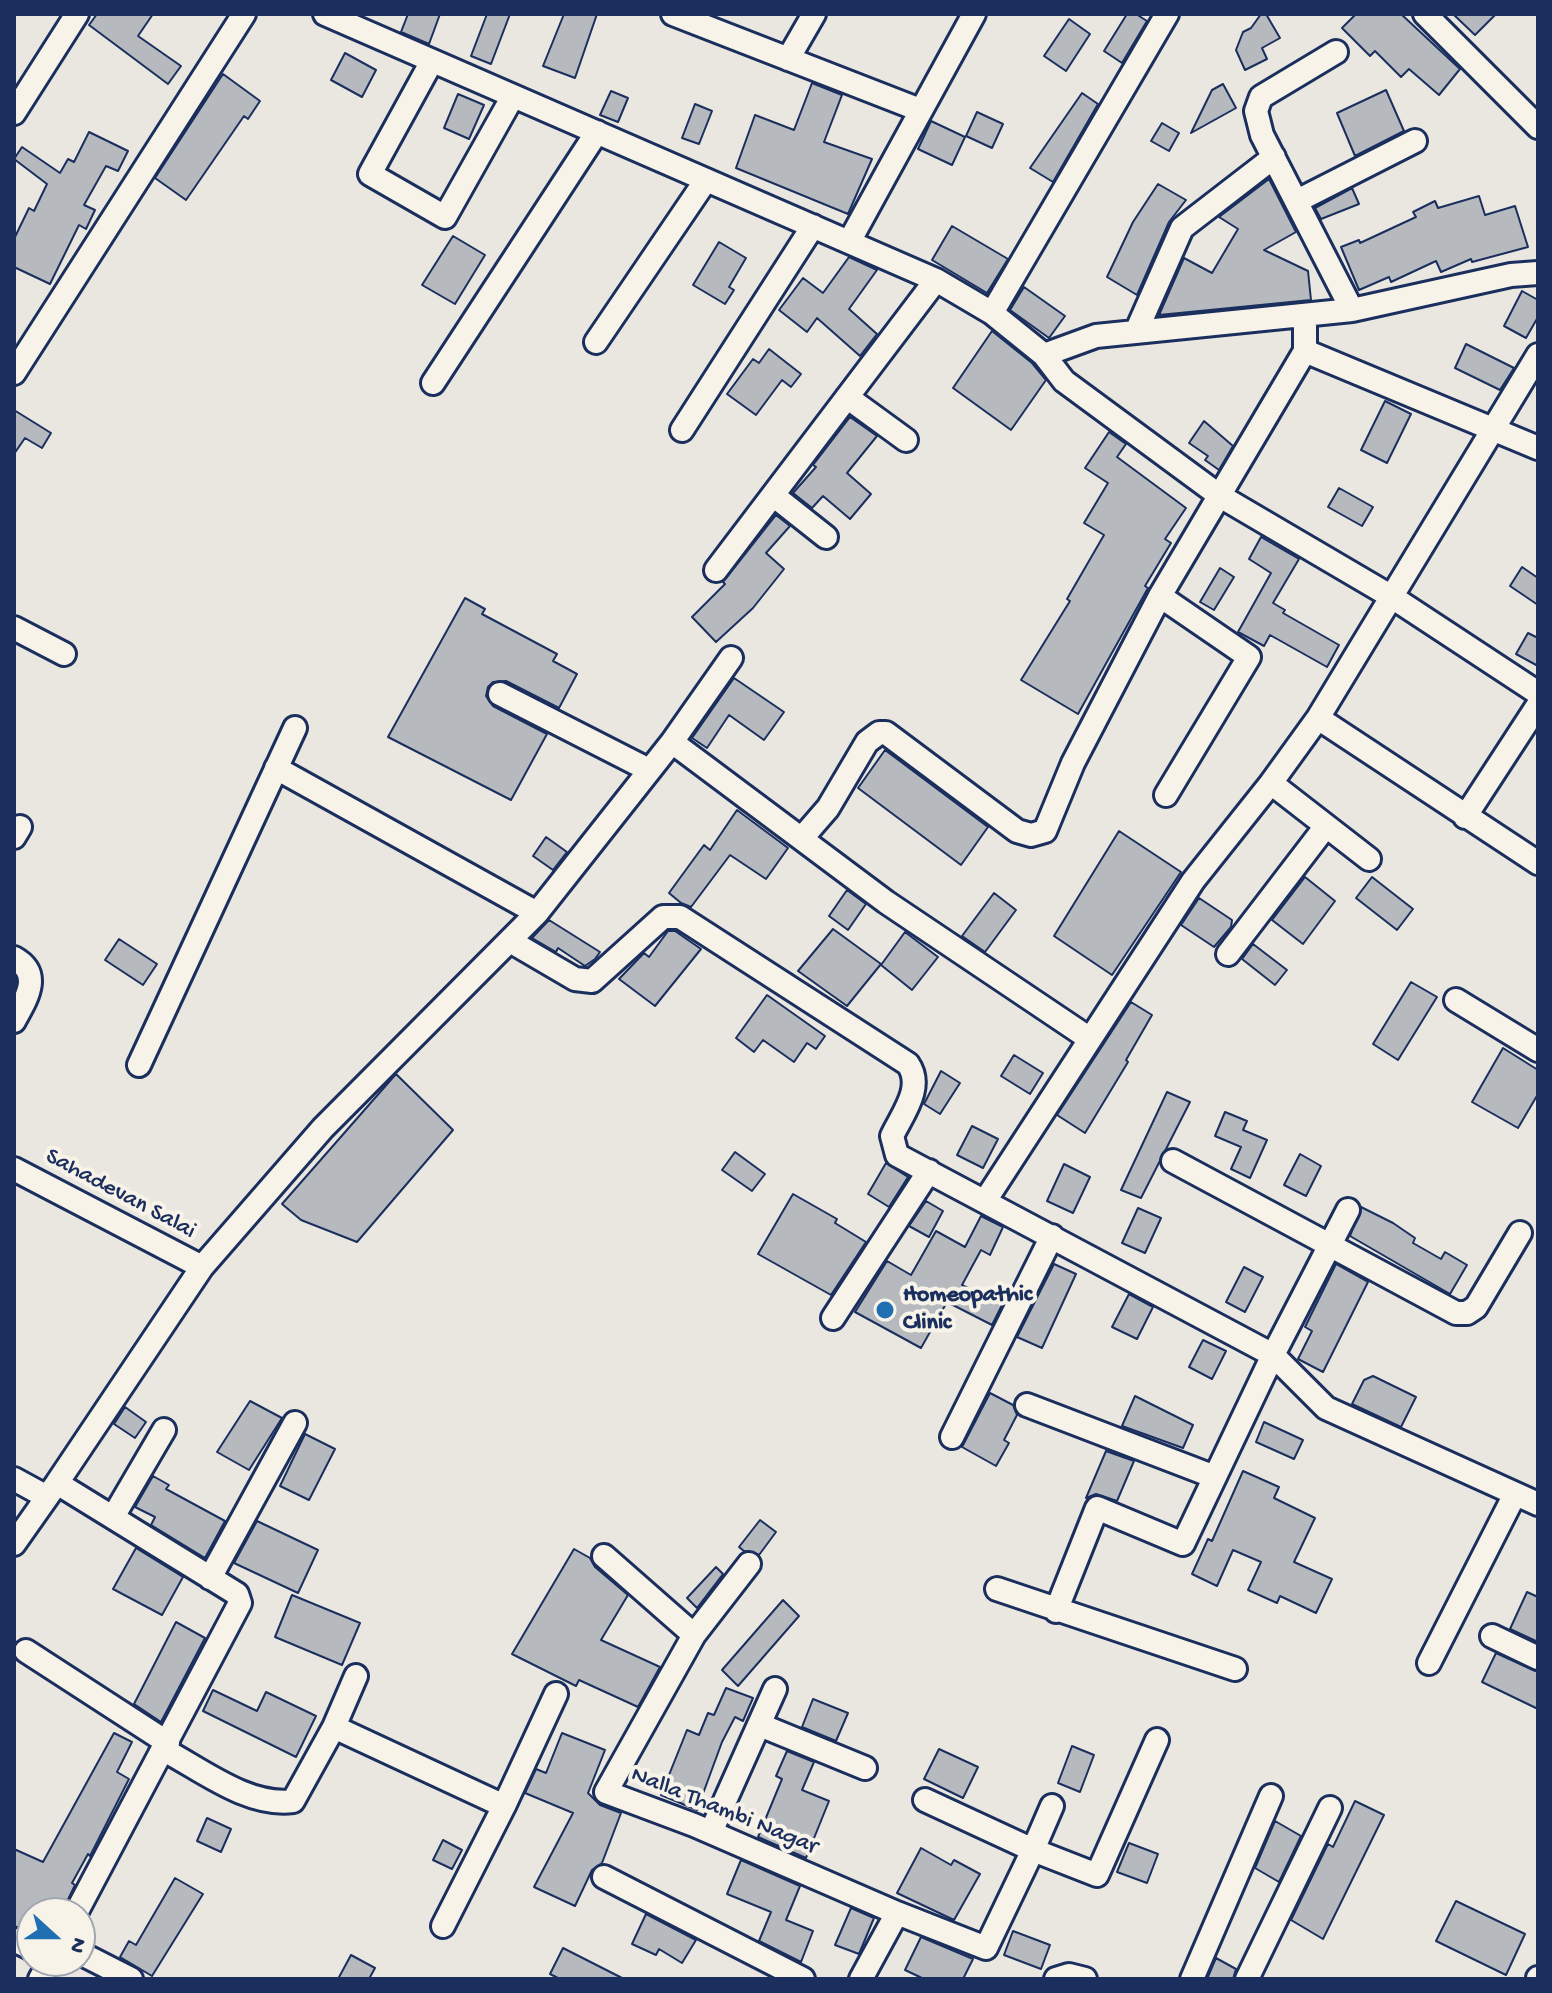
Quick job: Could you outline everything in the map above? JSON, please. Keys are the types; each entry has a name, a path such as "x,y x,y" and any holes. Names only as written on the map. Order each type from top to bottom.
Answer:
{"street":[{"path":"14,113 77,14"},
{"path":"14,373 244,14"},
{"path":"325,14 936,280 992,313 1044,355 1064,381 1220,496 1392,597 1538,693"},
{"path":"673,14 920,110"},
{"path":"788,59 814,14"},
{"path":"849,242 974,14"},
{"path":"992,313 1167,14"},
{"path":"1425,14 1538,127"},
{"path":"1336,52 1261,97 1256,111 1274,157 1352,310"},
{"path":"432,61 370,174 445,217 513,96"},
{"path":"433,383 597,132"},
{"path":"1297,201 1415,141"},
{"path":"1136,332 1182,228 1274,157"},
{"path":"596,342 706,180"},
{"path":"682,430 813,226"},
{"path":"1044,355 1096,336 1352,310 1511,275 1538,273"},
{"path":"716,570 936,280"},
{"path":"802,838 828,808 867,742 879,733 886,733 1017,831 1038,835 1045,831 1073,763 1160,596 1305,351 1305,316"},
{"path":"1305,351 1494,427 1538,448"},
{"path":"985,1201 1193,881 1318,718 1538,355"},
{"path":"847,397 906,440"},
{"path":"773,495 826,537"},
{"path":"1160,596 1249,657 1166,795"},
{"path":"14,628 64,654"},
{"path":"14,1544 202,1267 323,1128 537,913 672,742 731,658"},
{"path":"500,694 649,770"},
{"path":"1465,817 1538,705"},
{"path":"1318,718 1538,863"},
{"path":"139,1065 295,728"},
{"path":"672,742 886,902 1090,1039"},
{"path":"276,768 537,913"},
{"path":"1271,783 1369,859"},
{"path":"1228,954 1326,826"},
{"path":"510,941 575,979 592,981 663,917 680,917 908,1064 915,1075 915,1088 892,1136 892,1146 897,1155 1273,1355 1326,1408 1538,1504"},
{"path":"14,958 23,963 32,977 29,993 14,1021"},
{"path":"1456,1000 1538,1050"},
{"path":"1173,1161 1331,1243 1456,1313 1467,1313 1476,1307 1520,1233"},
{"name":"Sahadevan Salai","path":"14,1169 202,1267"},
{"path":"833,1318 929,1171"},
{"path":"1056,1611 1097,1508 1183,1544 1273,1355 1348,1210"},
{"path":"952,1437 1052,1236"},
{"path":"1027,1405 1215,1477"},
{"path":"210,1578 295,1423"},
{"path":"113,1517 164,1430"},
{"path":"14,1479 52,1490 113,1517 237,1594 239,1609 85,1897"},
{"path":"1429,1663 1515,1494"},
{"path":"604,1556 694,1635 749,1564"},
{"path":"997,1589 1235,1669"},
{"name":"Nalla Thambi Nagar","path":"694,1635 606,1792 711,1832 986,1948 1033,1850"},
{"path":"1492,1636 1538,1658"},
{"path":"26,1651 166,1747 249,1795 274,1804 293,1801 334,1727 356,1676"},
{"path":"711,1832 775,1689"},
{"path":"443,1926 556,1694"},
{"path":"760,1725 865,1768"},
{"path":"334,1727 504,1806"},
{"path":"925,1800 1033,1850 1097,1875 1157,1740"},
{"path":"1192,1979 1271,1796"},
{"path":"1033,1850 1052,1806"},
{"path":"1247,1979 1330,1808"},
{"path":"604,1877 803,1979"},
{"path":"861,1979 897,1913"},
{"path":"96,1961 131,1979"},
{"path":"1056,1979 1069,1975 1085,1979"}],"building":[{"path":"97,14 153,14 138,36 181,66 168,84 89,25"},
{"path":"408,14 440,14 429,44 401,32"},
{"path":"487,14 510,14 491,64 471,56"},
{"path":"564,14 597,14 575,78 543,66"},
{"path":"1127,14 1136,14 1147,21 1122,63 1104,51"},
{"path":"1261,14 1266,14 1280,38 1262,48 1267,59 1245,70 1236,50 1243,32 1251,28"},
{"path":"1356,14 1401,14 1460,69 1439,95 1409,69 1401,77 1375,51 1370,56 1342,28"},
{"path":"1453,14 1496,14 1475,35"},
{"path":"1069,19 1090,34 1066,71 1044,56"},
{"path":"345,53 376,70 362,97 331,80"},
{"path":"223,74 260,101 248,119 244,116 186,200 155,178"},
{"path":"812,83 842,95 824,142 872,159 848,214 736,168 755,115 794,130"},
{"path":"1223,84 1236,108 1191,133 1212,90"},
{"path":"1386,90 1404,131 1355,156 1337,113"},
{"path":"611,91 628,98 618,122 600,115"},
{"path":"1082,93 1098,104 1053,182 1030,168"},
{"path":"458,94 484,105 469,139 444,128"},
{"path":"695,104 712,111 699,144 682,138"},
{"path":"977,112 1003,124 992,148 966,136"},
{"path":"931,121 965,137 952,165 918,149"},
{"path":"1162,123 1179,133 1169,151 1151,141"},
{"path":"89,132 128,151 118,171 106,166 84,205 95,210 86,229 79,225 50,284 14,267 14,239 29,208 34,211 47,184 14,159 22,147 60,173 68,159 74,162"},
{"path":"1269,179 1296,232 1264,250 1308,271 1311,300 1159,315 1184,258 1212,273 1238,229 1219,217"},
{"path":"1158,184 1186,200 1169,222 1137,295 1107,277 1133,222"},
{"path":"1352,188 1359,204 1321,219 1315,208"},
{"path":"1479,196 1485,215 1515,206 1528,247 1472,262 1471,259 1441,272 1436,261 1391,282 1389,277 1359,290 1341,247 1359,240 1360,243 1416,217 1413,212 1435,201 1438,208"},
{"path":"952,226 1008,259 987,293 932,260"},
{"path":"453,236 485,255 455,304 422,285"},
{"path":"719,242 746,258 729,287 734,290 725,304 693,285"},
{"path":"849,257 877,270 849,309 877,334 860,356 817,318 807,332 779,310 803,278 823,293"},
{"path":"1024,287 1065,316 1049,338 1010,310"},
{"path":"1522,291 1538,300 1538,317 1526,338 1504,326"},
{"path":"992,331 1032,363 1046,380 1011,430 953,388"},
{"path":"1466,344 1514,368 1500,390 1455,368"},
{"path":"769,349 801,374 791,387 782,380 756,415 727,394 753,359 759,363"},
{"path":"1385,401 1411,414 1387,463 1361,450"},
{"path":"14,410 51,433 42,448 25,438 14,454"},
{"path":"850,417 877,436 847,473 871,494 850,519 823,496 812,508 793,493 816,467 813,465"},
{"path":"1204,421 1233,446 1219,470 1205,460 1208,456 1189,443"},
{"path":"1109,432 1126,444 1117,457 1186,508 1165,539 1171,543 1078,714 1021,680 1070,601 1067,599 1104,535 1084,523 1108,483 1085,468"},
{"path":"1339,488 1373,507 1362,526 1328,507"},
{"path":"776,515 790,526 766,553 784,569 753,608 716,642 692,617 725,584 723,582"},
{"path":"1261,537 1299,559 1273,603 1285,610 1283,613 1339,645 1327,667 1270,635 1264,646 1238,632 1271,573 1249,559"},
{"path":"1522,567 1538,578 1538,605 1510,586"},
{"path":"1220,568 1234,577 1214,610 1200,602"},
{"path":"465,598 485,609 482,614 557,654 553,661 577,674 559,708 506,681 493,682 488,687 486,696 493,706 547,734 511,800 388,737"},
{"path":"1528,633 1538,638 1538,666 1516,654"},
{"path":"734,678 784,712 764,740 729,715 707,748 692,738"},
{"path":"885,750 988,827 961,865 858,788"},
{"path":"737,810 788,848 766,879 730,855 691,907 681,903 669,893 704,845 710,850"},
{"path":"1119,831 1181,872 1112,975 1054,936"},
{"path":"546,837 567,852 553,870 533,856"},
{"path":"1305,877 1335,901 1303,944 1272,920"},
{"path":"1372,877 1413,909 1397,930 1356,898"},
{"path":"847,890 866,904 848,930 829,916"},
{"path":"994,893 1016,910 985,952 962,936"},
{"path":"1199,898 1232,920 1231,927 1214,947 1181,925"},
{"path":"549,920 600,952 595,959 585,966 558,948 556,952 532,938"},
{"path":"833,929 881,964 847,1006 798,971"},
{"path":"668,931 675,931 701,949 655,1006 619,979 644,953 649,957"},
{"path":"905,932 938,957 912,990 881,965"},
{"path":"119,939 157,964 143,985 105,960"},
{"path":"1253,944 1287,970 1275,985 1242,959"},
{"path":"1411,982 1437,997 1398,1060 1373,1044"},
{"path":"767,995 825,1036 816,1049 807,1043 794,1062 763,1040 754,1052 736,1038"},
{"path":"1131,1002 1152,1015 1085,1133 1057,1115"},
{"path":"1503,1048 1538,1070 1538,1094 1518,1128 1472,1102"},
{"path":"1014,1055 1043,1073 1030,1094 1001,1076"},
{"path":"941,1071 960,1083 940,1114 924,1104"},
{"path":"396,1074 453,1130 357,1242 301,1220 282,1204"},
{"path":"1167,1092 1190,1102 1141,1198 1121,1190"},
{"path":"1225,1112 1247,1121 1243,1130 1267,1140 1250,1178 1231,1169 1241,1147 1215,1136"},
{"path":"972,1126 998,1139 983,1168 957,1155"},
{"path":"735,1152 765,1174 752,1191 722,1170"},
{"path":"1300,1154 1321,1166 1306,1196 1284,1185"},
{"path":"886,1163 908,1177 889,1207 868,1194"},
{"path":"1064,1164 1090,1177 1073,1213 1047,1201"},
{"path":"793,1194 837,1219 835,1223 866,1242 831,1295 758,1254"},
{"path":"926,1201 943,1211 929,1237 909,1226"},
{"path":"1361,1207 1393,1223 1415,1238 1413,1243 1441,1259 1445,1252 1467,1265 1450,1294 1350,1236"},
{"path":"1138,1208 1161,1218 1145,1253 1122,1243"},
{"path":"981,1216 1003,1227 990,1255 981,1250 962,1285 1002,1305 992,1325 947,1302 921,1348 855,1312 887,1261 911,1275 936,1231 965,1247"},
{"path":"1054,1264 1076,1274 1042,1348 1017,1337"},
{"path":"1336,1264 1368,1282 1323,1372 1298,1359 1312,1331 1305,1327"},
{"path":"1244,1267 1263,1277 1245,1312 1226,1302"},
{"path":"1129,1294 1153,1307 1137,1339 1112,1327"},
{"path":"1203,1340 1226,1351 1212,1379 1189,1367"},
{"path":"1373,1376 1416,1397 1401,1427 1352,1404 1364,1380"},
{"path":"990,1393 1013,1405 1017,1415 1004,1440 1009,1443 996,1466 962,1447"},
{"path":"1135,1396 1193,1425 1183,1448 1122,1426"},
{"path":"250,1401 282,1418 249,1470 217,1452"},
{"path":"125,1407 146,1422 135,1438 114,1424"},
{"path":"1264,1422 1303,1440 1294,1459 1256,1442"},
{"path":"305,1434 335,1449 309,1500 280,1486"},
{"path":"1106,1451 1134,1461 1117,1501 1096,1494 1086,1498"},
{"path":"1243,1471 1279,1487 1274,1498 1315,1518 1294,1562 1332,1579 1316,1613 1280,1596 1277,1603 1248,1590 1261,1562 1233,1550 1217,1586 1192,1574 1208,1539 1212,1541"},
{"path":"153,1476 169,1485 166,1489 225,1521 205,1558 151,1525 155,1517 135,1507"},
{"path":"760,1520 776,1532 759,1555 739,1547"},
{"path":"257,1521 318,1550 298,1593 234,1563"},
{"path":"136,1548 183,1577 162,1615 113,1589"},
{"path":"574,1549 590,1558 595,1567 628,1595 601,1640 660,1667 638,1707 579,1680 576,1686 512,1654"},
{"path":"716,1567 723,1574 697,1608 687,1598"},
{"path":"1527,1592 1538,1597 1538,1642 1510,1629"},
{"path":"292,1595 360,1623 342,1665 275,1637"},
{"path":"783,1600 799,1616 738,1686 722,1670"},
{"path":"176,1622 205,1638 161,1722 134,1704"},
{"path":"1496,1653 1538,1672 1538,1709 1482,1682"},
{"path":"726,1688 753,1698 743,1721 735,1717 722,1742 697,1810 661,1795 687,1730 699,1735 708,1713 714,1715"},
{"path":"213,1690 257,1711 266,1692 316,1716 296,1757 203,1711"},
{"path":"813,1699 848,1713 836,1741 802,1727"},
{"path":"114,1733 132,1742 117,1772 129,1779 90,1856 88,1854 72,1883 75,1885 69,1897 16,1897 14,1926 14,1849 43,1862"},
{"path":"562,1733 605,1750 588,1793 600,1805 621,1813 602,1863 592,1870 575,1906 534,1887 573,1813 525,1793 536,1769 546,1773"},
{"path":"1072,1746 1094,1755 1080,1792 1058,1783"},
{"path":"939,1749 978,1767 963,1798 924,1779"},
{"path":"787,1751 814,1762 802,1790 829,1801 806,1858 758,1837 782,1779 776,1776"},
{"path":"1355,1801 1384,1815 1323,1939 1291,1920 1328,1844 1333,1847"},
{"path":"207,1818 231,1829 221,1852 197,1841"},
{"path":"1275,1821 1301,1836 1279,1882 1255,1868"},
{"path":"443,1840 462,1850 452,1869 433,1860"},
{"path":"1129,1843 1158,1854 1147,1883 1117,1872"},
{"path":"921,1848 951,1865 954,1860 980,1874 954,1920 897,1893"},
{"path":"741,1860 800,1886 786,1920 813,1931 801,1962 759,1941 771,1912 727,1894"},
{"path":"175,1878 203,1894 152,1976 120,1957 129,1941 136,1945"},
{"path":"1456,1901 1525,1934 1506,1975 1436,1941"},
{"path":"851,1908 874,1918 859,1954 835,1945"},
{"path":"646,1914 696,1940 682,1963 659,1949 656,1955 632,1944"},
{"path":"1013,1931 1050,1945 1041,1969 1004,1955"},
{"path":"921,1937 973,1959 963,1979 924,1979 905,1970"},
{"path":"563,1948 624,1979 560,1979 550,1974"},
{"path":"351,1955 375,1968 369,1979 338,1979"},
{"path":"1216,1958 1236,1969 1233,1979 1207,1979"}],"place":[{"name":"Homeopathic Clinic","path":"885,1310"}]}
